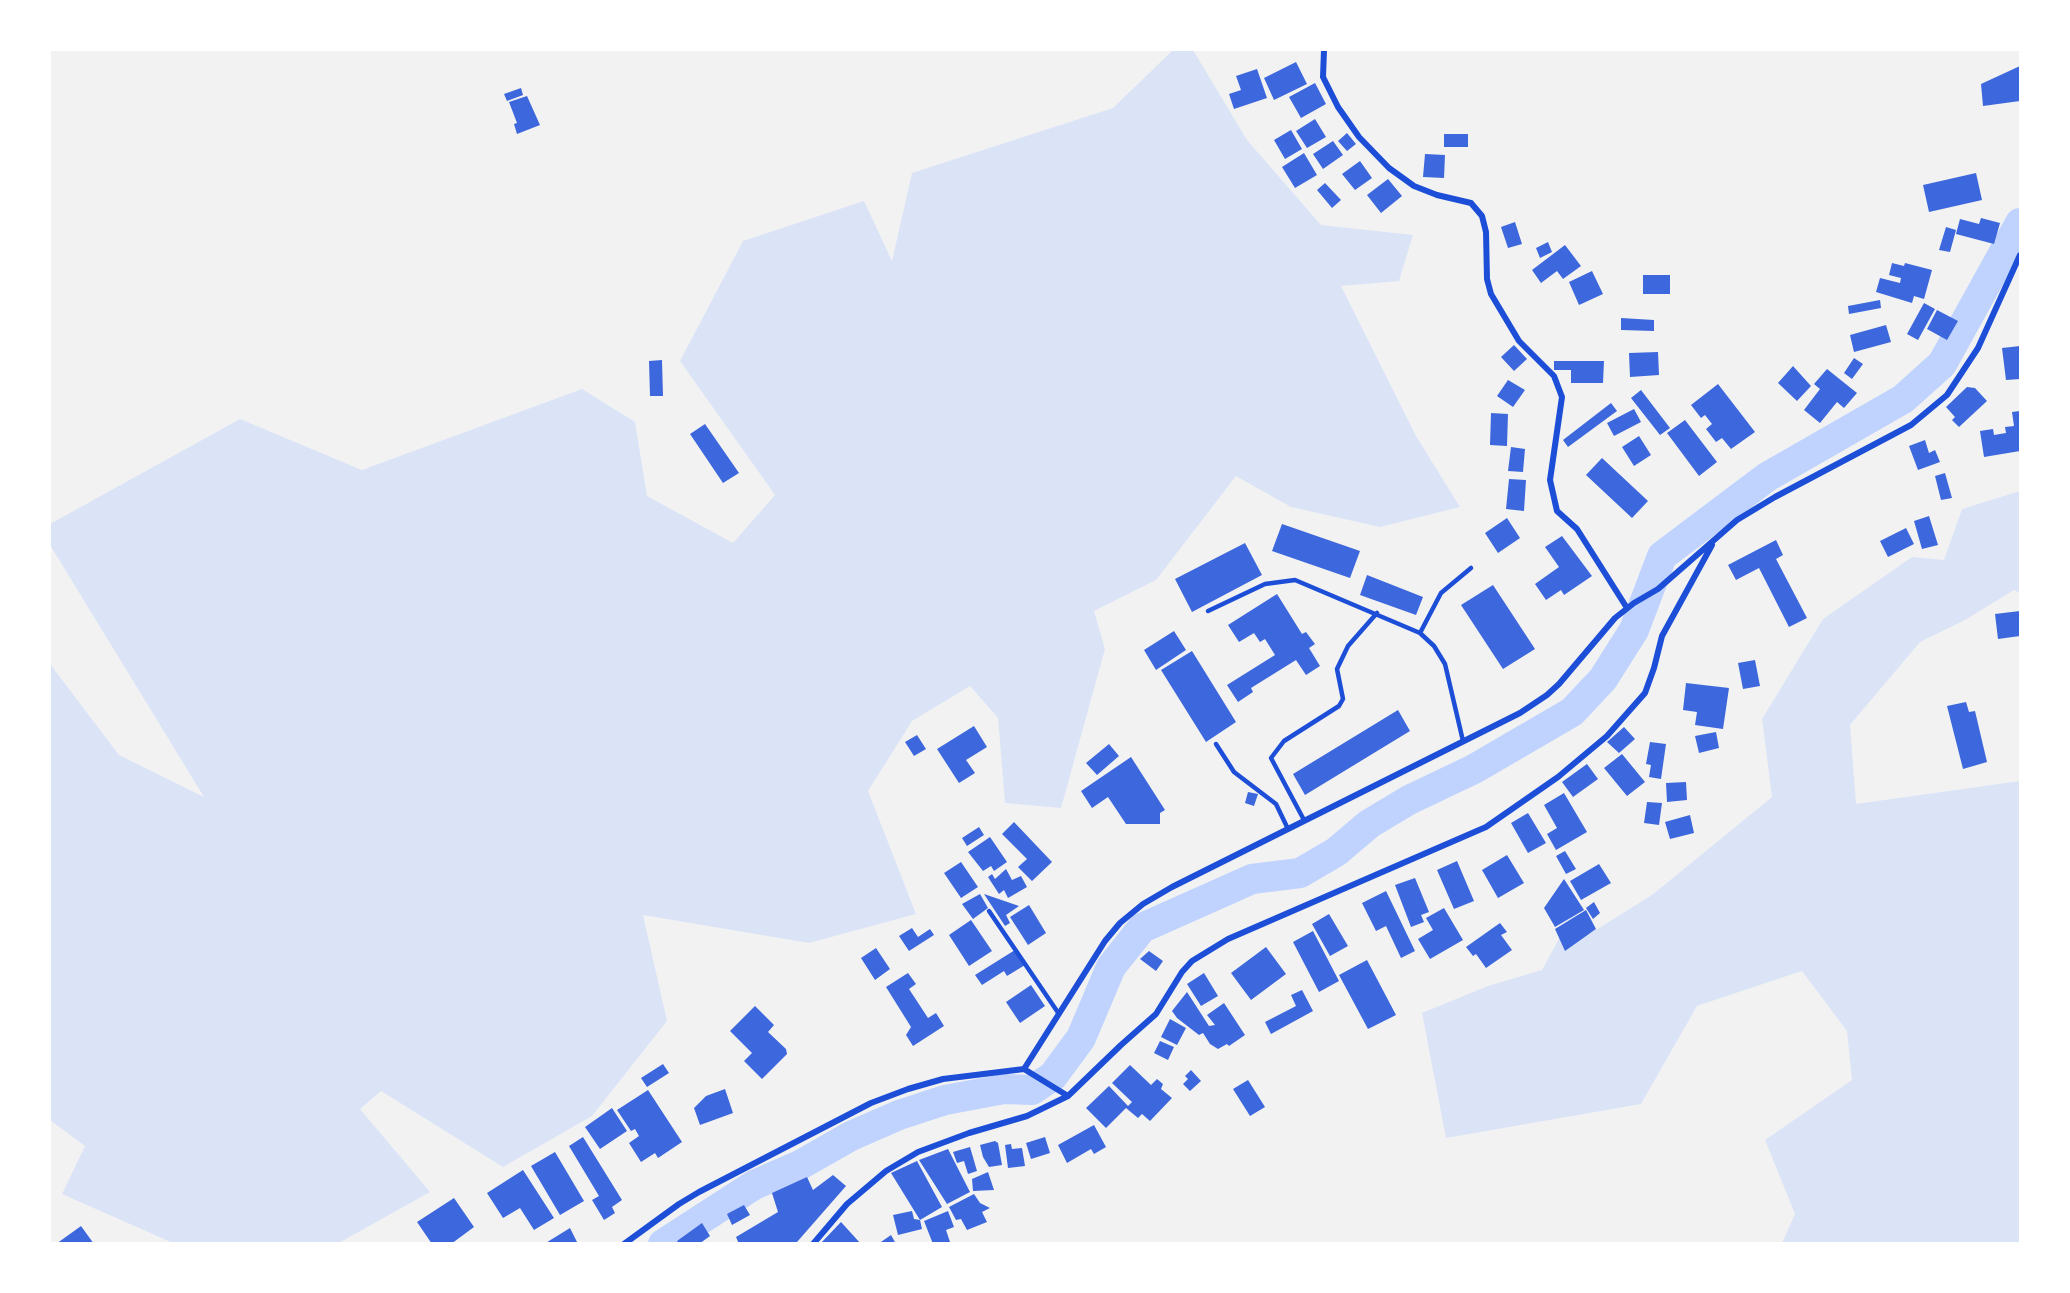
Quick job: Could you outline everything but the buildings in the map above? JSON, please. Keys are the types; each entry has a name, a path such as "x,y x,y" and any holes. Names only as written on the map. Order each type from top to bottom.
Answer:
{"street":[{"path":"1324,50 1323,77 1338,107 1359,137 1389,168 1414,186 1437,195 1471,203 1482,216 1486,232 1487,279 1491,294 1519,341 1554,376 1562,397 1550,480 1557,511 1577,529 1627,608"},
{"path":"1024,1069 1105,941 1120,923 1143,904 1304,820 1521,713 1559,684 1593,642 1627,608 1658,589 1737,520 1775,497 1911,425 1947,395 1978,348 2020,255"},
{"path":"813,1244 848,1204 886,1171 918,1152 969,1133 1027,1116 1068,1096 1156,1014 1182,972 1206,951 1228,939 1486,827 1558,777 1607,736 1645,693 1662,636 1716,539"},
{"path":"624,1244 699,1192 871,1103 908,1089 944,1079 1024,1069 1068,1096"}],"lane":[{"path":"1420,633 1441,593 1471,568"},
{"path":"1208,611 1264,584 1295,580 1420,633 1434,646 1445,664 1463,741"},
{"path":"1304,820 1271,758 1284,741 1339,706 1343,699 1337,669 1348,646 1377,614"},
{"path":"1215,744 1234,772 1276,804 1288,829"},
{"path":"989,911 1059,1014"}],"shaded area":[{"path":"1173,50 1193,50 1247,140 1321,225 1413,235 1399,281 1341,286 1416,436 1460,507 1380,527 1291,507 1236,476 1156,580 1094,611 1105,649 1061,808 1005,803 998,718 970,686 912,721 868,791 916,914 809,943 643,915 667,1021 592,1116 503,1167 381,1091 360,1109 430,1192 337,1244 173,1243 62,1194 85,1146 50,1120 50,664 119,755 204,797 50,545 50,524 240,419 362,470 582,389 635,422 647,496 733,543 775,495 680,361 743,241 864,201 892,261 912,173 1113,108"},
{"path":"2020,491 2020,593 2014,590 1965,620 1920,642 1850,725 1856,804 2020,781 2020,1243 1782,1243 1795,1214 1765,1140 1852,1080 1847,1031 1802,971 1697,1006 1641,1104 1446,1138 1422,1013 1488,986 1542,970 1574,911 1591,933 1652,895 1772,797 1762,719 1823,619 1912,557 1944,560 1962,509"}],"waterway":[{"path":"663,1244 754,1185 800,1165 851,1136 899,1115 945,1100 1004,1089 1032,1090 1053,1076 1081,1038 1111,967 1142,928 1252,879 1300,873 1336,852 1369,824 1409,800 1474,769 1572,712 1603,679 1634,630 1662,556 1767,477 1903,399 1942,364 2020,223"}]}
